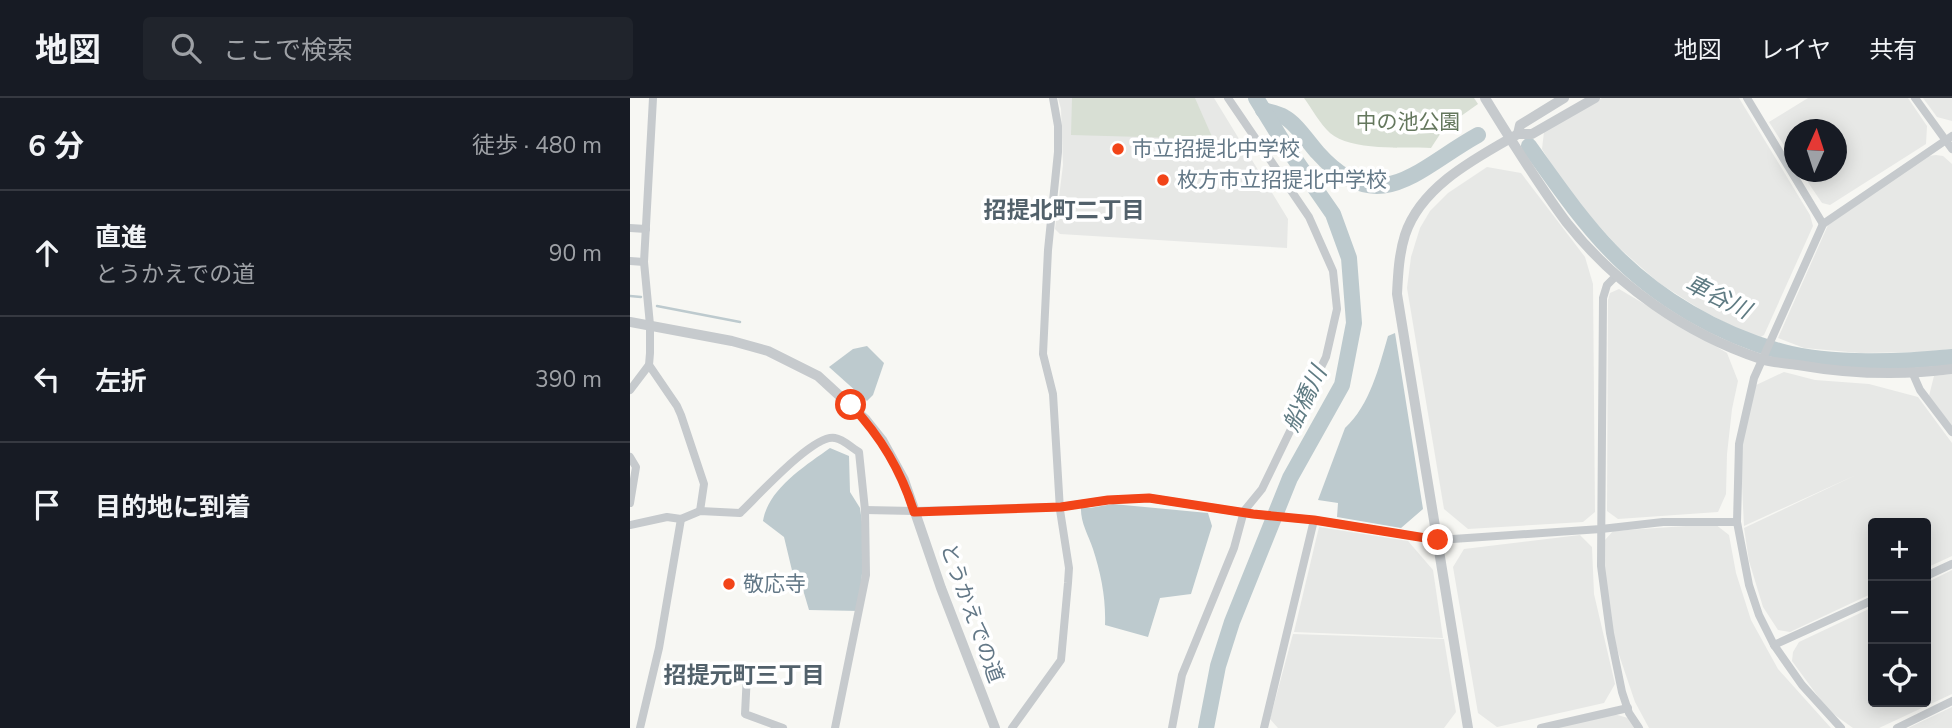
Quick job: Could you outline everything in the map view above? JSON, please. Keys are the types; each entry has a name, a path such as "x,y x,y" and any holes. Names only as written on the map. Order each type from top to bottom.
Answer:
{"street":[{"path":"630,390 649,365 650,326 644,262 653,98"},
{"path":"1013,728 1061,660 1069,568 1061,507 1053,394 1043,354 1048,250 1058,152 1058,126 1053,98"},
{"path":"1172,728 1182,675 1249,512 1326,357 1337,309 1333,271 1308,218 1228,98"},
{"path":"1485,98 1514,136 1568,224 1617,275 1674,317 1765,355 1827,370 1913,374 1952,369"},
{"path":"1514,136 1520,125 1564,98"},
{"path":"1468,728 1397,294 1399,261 1406,232 1429,196 1441,183 1514,136 1532,134 1595,98"},
{"path":"1747,98 1824,224"},
{"path":"1915,98 1948,138 1952,149"},
{"path":"1841,728 1802,685 1774,645 1759,615 1749,585 1737,522 1739,444 1754,377 1824,224 1948,138"},
{"path":"630,228 646,229"},
{"path":"630,261 644,262"},
{"path":"1617,275 1607,285 1603,298 1601,566 1610,633 1622,692 1639,728"},
{"path":"630,322 650,326"},
{"name":"とうかえでの道","path":"650,326 732,341 768,351 818,376 851,405 886,448 904,480 941,588 995,728"},
{"path":"649,365 681,415 704,484 700,511"},
{"path":"1913,374 1920,390 1952,432"},
{"path":"630,525 667,517 681,519 700,511 740,513 783,469 821,438 836,438 859,452 865,510 866,575 835,728"},
{"path":"630,457 636,467 630,503"},
{"path":"865,510 914,512 1061,507 1108,500 1149,498 1438,540 1663,522 1737,522"},
{"path":"640,728 659,648 681,519"},
{"path":"1264,728 1314,520"},
{"path":"1931,574 1952,564"},
{"path":"1774,645 1868,602"},
{"path":"744,672 747,674 748,686 745,713 783,728"},
{"path":"1897,728 1952,701"},
{"path":"1541,728 1628,708"}],"shaded area":[{"name":"枚方市立招提北中学校","path":"1058,98 1214,98 1288,219 1287,248 1060,234 1055,229 1063,165 1061,109"},
{"path":"1602,98 1739,98 1784,172 1784,182 1790,182 1810,215 1813,226 1764,335 1757,339 1703,311 1659,283 1618,247 1580,205 1556,172 1542,149 1544,132"},
{"path":"1808,98 1908,98 1927,126 1926,144 1830,205 1822,203 1808,182 1847,182 1847,119 1784,119 1784,145 1769,122"},
{"path":"1923,98 1952,98 1952,121 1937,117"},
{"path":"1928,156 1943,156 1952,164 1952,349 1860,353 1804,348 1778,338 1828,225"},
{"path":"1487,167 1521,173 1585,257 1593,284 1595,512 1583,522 1468,529 1444,509 1407,288 1411,257 1420,228 1430,211 1448,193"},
{"path":"1619,289 1727,353 1738,381 1727,454 1726,494 1718,512 1618,519 1607,511 1608,300 1610,293"},
{"path":"1395,333 1423,509 1401,528 1337,517 1338,503 1318,500 1345,428 1354,419 1367,397 1388,336"},
{"path":"867,346 884,363 873,395 867,401 829,367 853,349"},
{"path":"1784,372 1815,380 1869,384 1918,397 1952,443 1952,556 1931,566 1931,518 1868,518 1868,595 1790,632 1778,630 1763,607 1749,561 1744,528 1856,475 1744,526 1741,466 1754,386"},
{"path":"1952,374 1952,426 1929,396 1934,376"},
{"path":"830,448 849,456 850,492 860,508 864,536 860,611 809,610 801,583 795,583 784,537 763,521 772,499 789,479"},
{"path":"1113,504 1208,513 1212,526 1191,594 1160,598 1148,637 1105,625 1101,577 1083,523 1081,506 1090,508"},
{"path":"1715,524 1729,535 1736,573 1751,620 1778,669 1831,728 1649,728 1635,702 1613,637 1604,563 1605,540 1613,531"},
{"path":"1319,527 1408,541 1433,570 1443,638 1294,632"},
{"path":"1580,535 1592,547 1594,594 1615,684 1604,703 1497,727 1478,713 1453,567 1464,549"},
{"path":"1952,570 1952,694 1931,704 1931,581"},
{"path":"1868,609 1868,707 1924,707 1879,728 1853,728 1828,710 1792,661 1793,652 1799,642"},
{"path":"1293,634 1444,639 1456,712 1444,728 1278,728 1270,719"},
{"path":"1952,707 1952,728 1908,728"},
{"path":"1614,714 1628,718 1635,728 1554,728"}],"green space":[{"path":"1072,98 1195,98 1213,139 1071,135"},
{"name":"中の池公園","path":"1304,98 1474,98 1478,104 1444,128 1431,148 1393,148 1339,139 1319,121"}],"waterway":[{"name":"船橋川","path":"1206,728 1218,666 1232,622 1290,478 1342,385 1354,323 1349,258 1333,214 1256,98"},
{"name":"車谷川","path":"1263,110 1279,114 1288,120 1340,173 1360,184 1380,186 1398,182 1478,135"},
{"name":"車谷川","path":"1529,146 1578,213 1611,251 1668,299 1712,325 1759,345 1823,359 1890,361 1952,357"},
{"path":"630,296 641,297"},
{"path":"657,306 740,322"}],"place":[{"name":"市立招提北中学校","path":"1118,149"},
{"name":"枚方市立招提北中学校","path":"1163,180"},
{"name":"敬応寺","path":"729,584"}],"district":[{"name":"招提北町二丁目","path":"1064,210"},
{"name":"招提元町三丁目","path":"744,675"}],"route":[{"path":"851,405 882,440 904,480 914,512 1061,507 1108,500 1149,498 1438,540"}]}
